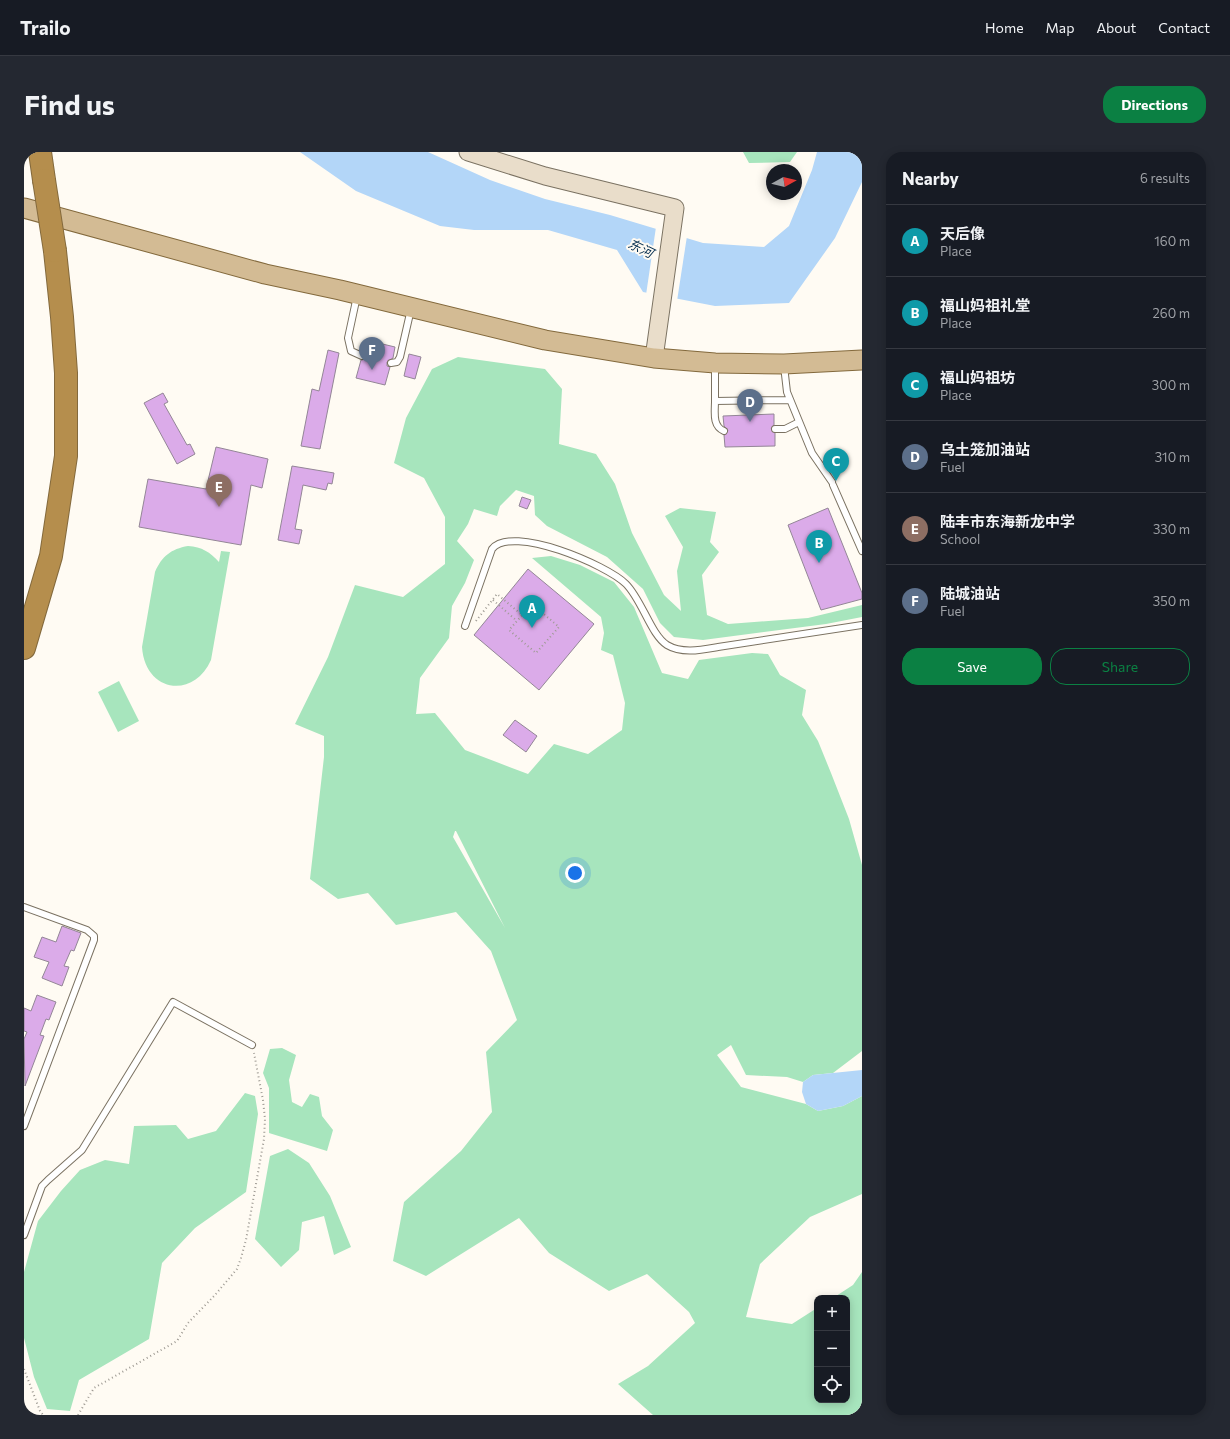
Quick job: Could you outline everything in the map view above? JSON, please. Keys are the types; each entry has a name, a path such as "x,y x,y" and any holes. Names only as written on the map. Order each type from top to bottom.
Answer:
{"highway":[{"path":"24,648 51,556 66,456 66,373 62,317 40,152"}],"main road":[{"path":"24,208 265,274 358,294 545,340 654,358 715,363 784,364 862,360"}],"street":[{"path":"468,152 545,176 675,208 660,306 654,358"}],"lane":[{"path":"358,294 348,340 351,351 362,356"},
{"path":"391,363 397,362 400,357 412,308"},
{"path":"715,363 716,423 718,428 724,431"},
{"path":"784,364 787,392 799,422 812,453 833,483 862,551"},
{"path":"715,401 790,400"},
{"path":"775,429 785,429 799,422"},
{"path":"465,624 492,549 495,545 501,543 516,542 535,544 566,552 607,569 625,583 637,597 658,637 667,644 678,649 694,650 718,648 862,625"},
{"path":"24,907 87,930 94,936 94,940 24,1126"},
{"path":"24,1235 42,1186 82,1150 173,1002 252,1045"}],"path":[{"path":"465,624 472,625 498,594 522,615"},
{"path":"493,600 517,620"},
{"path":"532,604 559,627 536,653 509,630 522,615 532,604"},
{"path":"78,1415 94,1388 177,1341 188,1323 219,1290 236,1269 242,1258 264,1139 265,1119 252,1045"},
{"path":"24,1369 40,1410 44,1415"}],"green space":[{"path":"743,152 797,152 790,162 749,163"},
{"path":"458,357 545,369 562,389 559,444 596,454 615,484 632,533 664,595 681,611 677,571 683,547 665,516 680,508 716,512 710,542 719,552 702,575 707,615 728,624 808,618 862,605 862,617 826,624 703,640 674,637 660,623 643,589 607,557 547,526 535,515 534,496 516,490 500,506 497,516 474,509 468,524 457,541 474,560 465,583 452,606 449,638 420,678 416,714 435,713 465,750 528,774 554,744 588,754 622,730 625,703 613,655 601,650 604,633 601,617 532,558 551,556 580,565 614,582 634,607 662,673 688,679 699,660 752,653 768,654 780,675 806,690 802,715 818,741 831,773 849,819 862,865 862,1051 833,1073 813,1075 803,1082 787,1077 746,1075 731,1045 717,1055 741,1087 806,1104 818,1111 843,1106 862,1096 862,1194 810,1217 760,1264 746,1317 792,1324 814,1310 814,1403 850,1403 850,1295 838,1295 853,1285 862,1272 862,1415 653,1415 618,1384 648,1366 695,1323 689,1312 647,1274 609,1291 549,1253 519,1218 426,1276 393,1261 404,1202 461,1151 492,1112 486,1052 517,1020 491,951 456,912 396,925 368,893 338,899 310,879 324,757 324,736 295,724 328,657 355,585 403,597 445,564 445,517 424,478 394,463 406,418 432,369","holes":["455,831 456,831 505,928 453,837"]},
{"path":"188,546 205,551 219,562 221,551 230,552 211,660 203,673 193,681 182,685 171,685 160,681 152,674 145,662 142,647 155,572 168,554 177,549"},
{"path":"119,681 139,721 118,732 98,692"},
{"path":"282,1048 296,1055 289,1080 292,1102 302,1107 310,1094 319,1097 322,1116 333,1130 327,1151 269,1133 269,1088 263,1073 270,1049"},
{"path":"245,1093 255,1096 258,1114 246,1192 195,1228 162,1263 149,1339 79,1380 70,1411 47,1409 34,1377 24,1338 24,1272 38,1221 61,1191 80,1170 105,1160 129,1164 134,1126 176,1125 188,1139 216,1131"},
{"path":"288,1149 309,1163 330,1196 351,1247 334,1255 324,1216 302,1222 299,1250 281,1267 255,1239 270,1156"}],"water":[{"name":"东河","path":"300,152 428,152 490,180 545,199 610,215 703,243 764,247 789,226 800,200 802,200 802,194 812,170 817,152 862,152 862,182 835,238 789,303 715,306 643,292 617,250 548,230 474,230 440,226 356,191"},
{"path":"862,1070 862,1096 843,1106 818,1111 806,1104 802,1092 803,1082 813,1075"}],"pier":[{"path":"656,227 687,236 677,301 646,295"}],"building":[{"path":"366,340 395,347 393,358 387,362 387,366 390,367 385,385 356,378 361,360 366,357 366,354 363,351"},
{"path":"328,350 339,353 320,449 301,446 312,389 319,391"},
{"path":"409,354 421,357 415,379 404,376"},
{"path":"163,393 168,402 164,404 187,445 190,444 195,454 177,464 144,403"},
{"path":"774,414 774,425 771,429 775,433 775,446 725,447 724,435 728,431 724,426 723,416"},
{"path":"216,447 268,459 262,488 251,485 241,545 139,527 148,479 206,489"},
{"path":"292,466 334,473 332,484 328,483 326,490 303,485 295,529 302,530 299,544 278,540"},
{"path":"522,497 531,500 527,509 519,506"},
{"path":"828,508 862,593 862,599 821,610 788,525"},
{"path":"528,569 594,624 539,690 474,635"},
{"path":"515,720 537,736 526,752 503,735"},
{"path":"62,926 81,933 74,951 71,950 64,966 69,967 62,986 42,978 49,962 34,957 42,937 56,942"},
{"path":"37,995 56,1002 49,1020 46,1019 40,1035 44,1036 25,1086 24,1039 27,1032 24,1031 24,1008 31,1011"}],"place":[{"name":"陆城油站","path":"372,370"},
{"name":"乌土笼加油站","path":"750,422"},
{"name":"福山妈祖坊","path":"836,481"},
{"name":"陆丰市东海新龙中学","path":"219,507"},
{"name":"福山妈祖礼堂","path":"819,563"},
{"name":"天后像","path":"532,628"}]}
